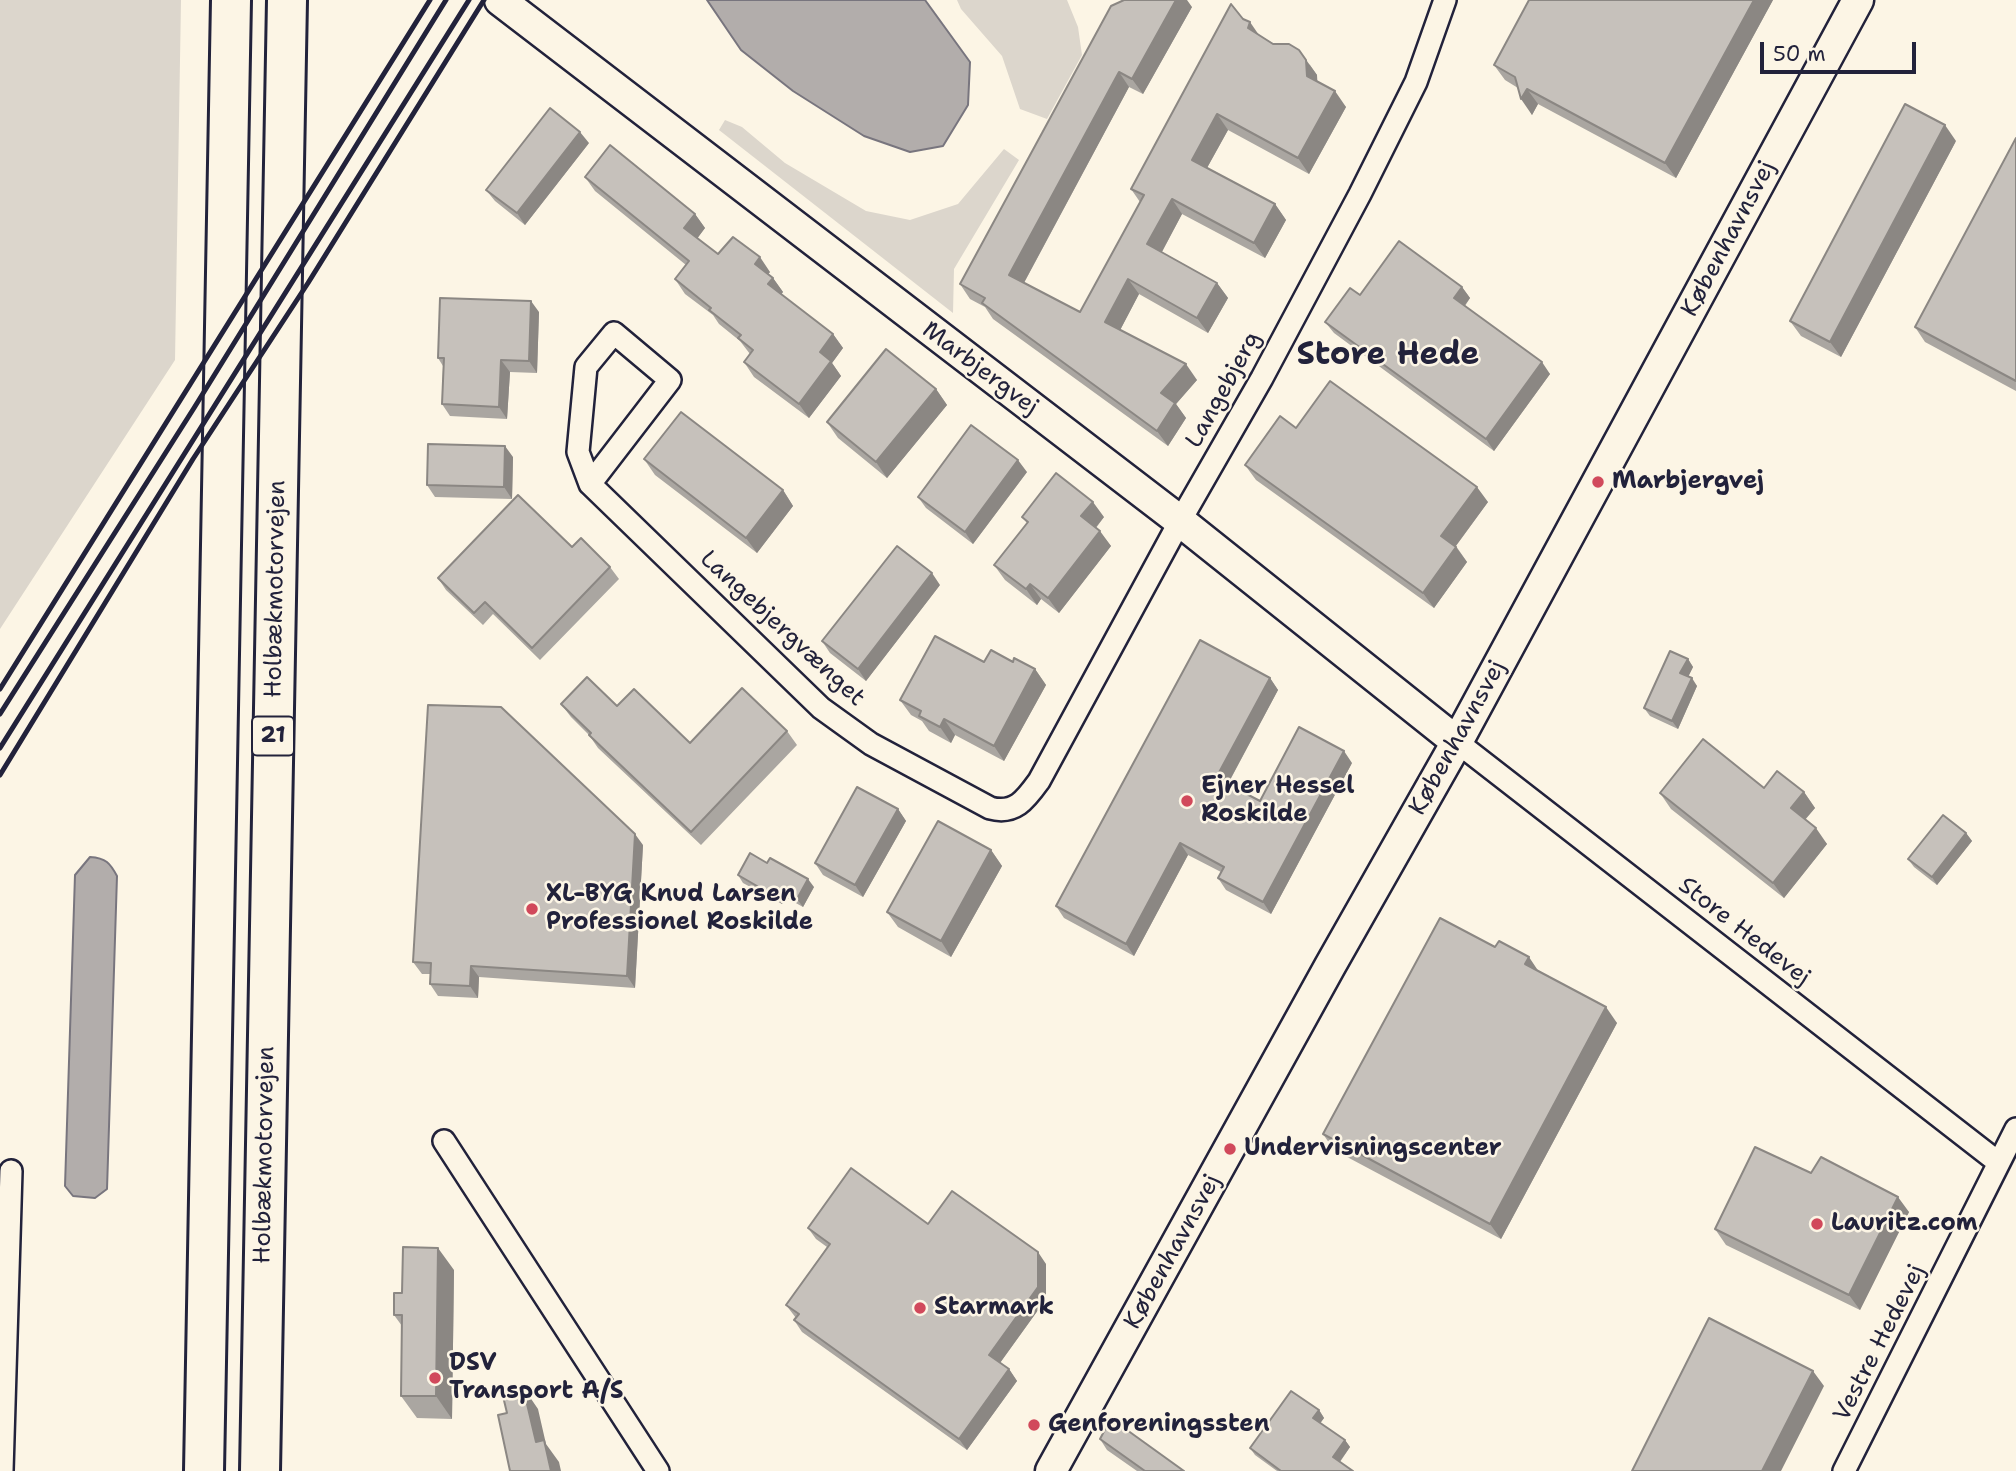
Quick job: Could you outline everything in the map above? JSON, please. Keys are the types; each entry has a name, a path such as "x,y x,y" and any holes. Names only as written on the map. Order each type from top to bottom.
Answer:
{"highway":[{"name":"21","path":"204,1471 231,0"},
{"name":"Holbækmotorvejen","path":"260,1471 286,0"}],"main road":[{"name":"Marbjergvej","path":"500,0 1180,521 1457,742"},
{"name":"Københavnsvej","path":"1051,1471 1457,742 1858,0"}],"street":[{"name":"Langebjerg","path":"1029,795 1262,378 1360,194 1416,82 1445,0"},
{"name":"Langebjergvænget","path":"590,484 670,380 614,333 586,367 578,452 590,484 821,708 871,744 990,808 1010,810 1029,795"},
{"name":"Store Hedevej","path":"1457,742 1999,1163"},
{"name":"Vestre Hedevej","path":"1844,1471 2016,1129"},
{"path":"444,1141 657,1471"},
{"path":"2,1471 11,1171"}],"shaded area":[{"path":"0,0 181,0 175,360 0,629"},
{"path":"707,0 925,0 970,62 968,105 943,146 910,152 864,136 793,91 741,50"},
{"path":"957,0 1067,0 1078,27 1082,55 1047,119 1020,109 1002,56 961,9"},
{"path":"725,120 742,127 785,163 866,211 910,220 958,204 1004,149 1019,160 954,269 953,313 719,130"},
{"path":"90,857 107,862 117,876 107,1189 95,1198 73,1196 65,1186 75,875"}],"building":[{"path":"1124,0 1176,0 1132,79 1119,72 1009,275 1080,312 1144,195 1131,189 1231,4 1243,19 1250,22 1248,28 1273,44 1289,44 1299,50 1306,60 1307,76 1335,91 1298,158 1217,114 1192,160 1275,204 1254,243 1172,199 1147,244 1217,283 1197,318 1128,279 1105,322 1186,364 1161,393 1175,403 1157,431 982,303 985,298 960,284 1111,6"},
{"path":"1529,0 1754,0 1665,163 1527,89 1521,99 1515,77 1494,65"},
{"path":"1905,104 1945,125 1830,342 1790,321"},
{"path":"550,108 580,132 517,213 486,190"},
{"path":"2016,138 2016,381 1915,327"},
{"path":"610,145 695,214 684,228 718,254 733,237 760,257 755,264 773,278 768,284 833,334 820,352 831,361 799,404 744,362 753,350 738,338 741,335 675,279 689,261 585,177"},
{"path":"1399,241 1462,287 1454,298 1542,362 1486,439 1325,322 1350,288 1360,295"},
{"path":"440,298 531,301 529,361 501,360 499,407 442,404 444,358 438,358"},
{"path":"886,349 936,389 876,462 827,422"},
{"path":"1330,381 1477,487 1441,536 1456,547 1423,593 1245,465 1280,416 1296,428"},
{"path":"681,412 783,490 746,538 644,459"},
{"path":"971,425 1018,460 965,532 918,497"},
{"path":"428,444 505,446 504,487 427,485"},
{"path":"1056,473 1093,502 1081,516 1100,531 1048,598 1030,584 1026,589 994,565 1028,522 1022,517"},
{"path":"518,495 572,547 581,538 610,567 532,648 485,602 474,613 438,578"},
{"path":"897,546 932,573 858,669 822,641"},
{"path":"935,636 984,662 991,650 1013,662 1014,658 1035,669 994,746 944,719 940,727 919,716 921,711 900,700"},
{"name":"Ejner Hessel Roskilde","path":"1200,640 1270,678 1216,778 1260,801 1299,727 1344,751 1263,902 1218,878 1224,867 1180,843 1126,944 1056,906"},
{"path":"1670,651 1688,659 1680,673 1692,678 1672,721 1644,708"},
{"path":"587,677 617,706 634,689 690,743 742,688 787,731 691,832 589,735 591,733 561,704"},
{"name":"XL-BYG Knud Larsen Professionel Roskilde","path":"428,705 501,707 635,834 627,976 471,966 470,986 430,984 431,963 413,962"},
{"path":"1703,739 1764,788 1777,771 1804,792 1791,808 1816,828 1773,883 1660,793"},
{"path":"857,787 898,809 855,885 815,863"},
{"path":"1943,815 1966,833 1932,877 1908,859"},
{"path":"938,821 991,850 941,941 887,912"},
{"path":"750,853 767,863 770,858 808,879 797,899 780,889 776,897 738,875"},
{"path":"1440,918 1495,947 1499,941 1529,957 1525,964 1606,1007 1490,1224 1323,1134"},
{"path":"1755,1147 1811,1173 1821,1157 1898,1197 1849,1295 1715,1229"},
{"name":"Starmark","path":"851,1168 928,1224 952,1191 1038,1252 1038,1287 989,1355 1009,1369 959,1439 794,1320 799,1314 786,1305 830,1244 808,1228"},
{"path":"403,1247 438,1248 436,1396 401,1396 402,1315 394,1315 394,1293 402,1293"},
{"path":"1709,1318 1813,1371 1762,1471 1632,1471"},
{"path":"523,1387 536,1442 544,1440 551,1471 510,1471 498,1415 507,1413 502,1392"},
{"path":"1291,1391 1319,1410 1313,1418 1345,1440 1333,1457 1353,1471 1281,1471 1250,1448"},
{"path":"1110,1420 1184,1471 1145,1471 1100,1439"}],"railway":[{"path":"0,689 430,0"},
{"path":"0,714 194,408 446,0"},
{"path":"0,748 469,0"},
{"path":"0,775 193,459 308,283 484,0"}],"place":[{"name":"Marbjergvej","path":"1598,482"},
{"name":"Ejner Hessel Roskilde","path":"1187,801"},
{"name":"XL-BYG Knud Larsen Professionel Roskilde","path":"532,909"},
{"name":"Undervisningscenter","path":"1230,1149"},
{"name":"Lauritz.com","path":"1817,1224"},
{"name":"Starmark","path":"920,1308"},
{"name":"DSV Transport A/S","path":"435,1378"},
{"name":"Genforeningssten","path":"1034,1425"}],"district":[{"name":"Store Hede","path":"1388,356"}]}
